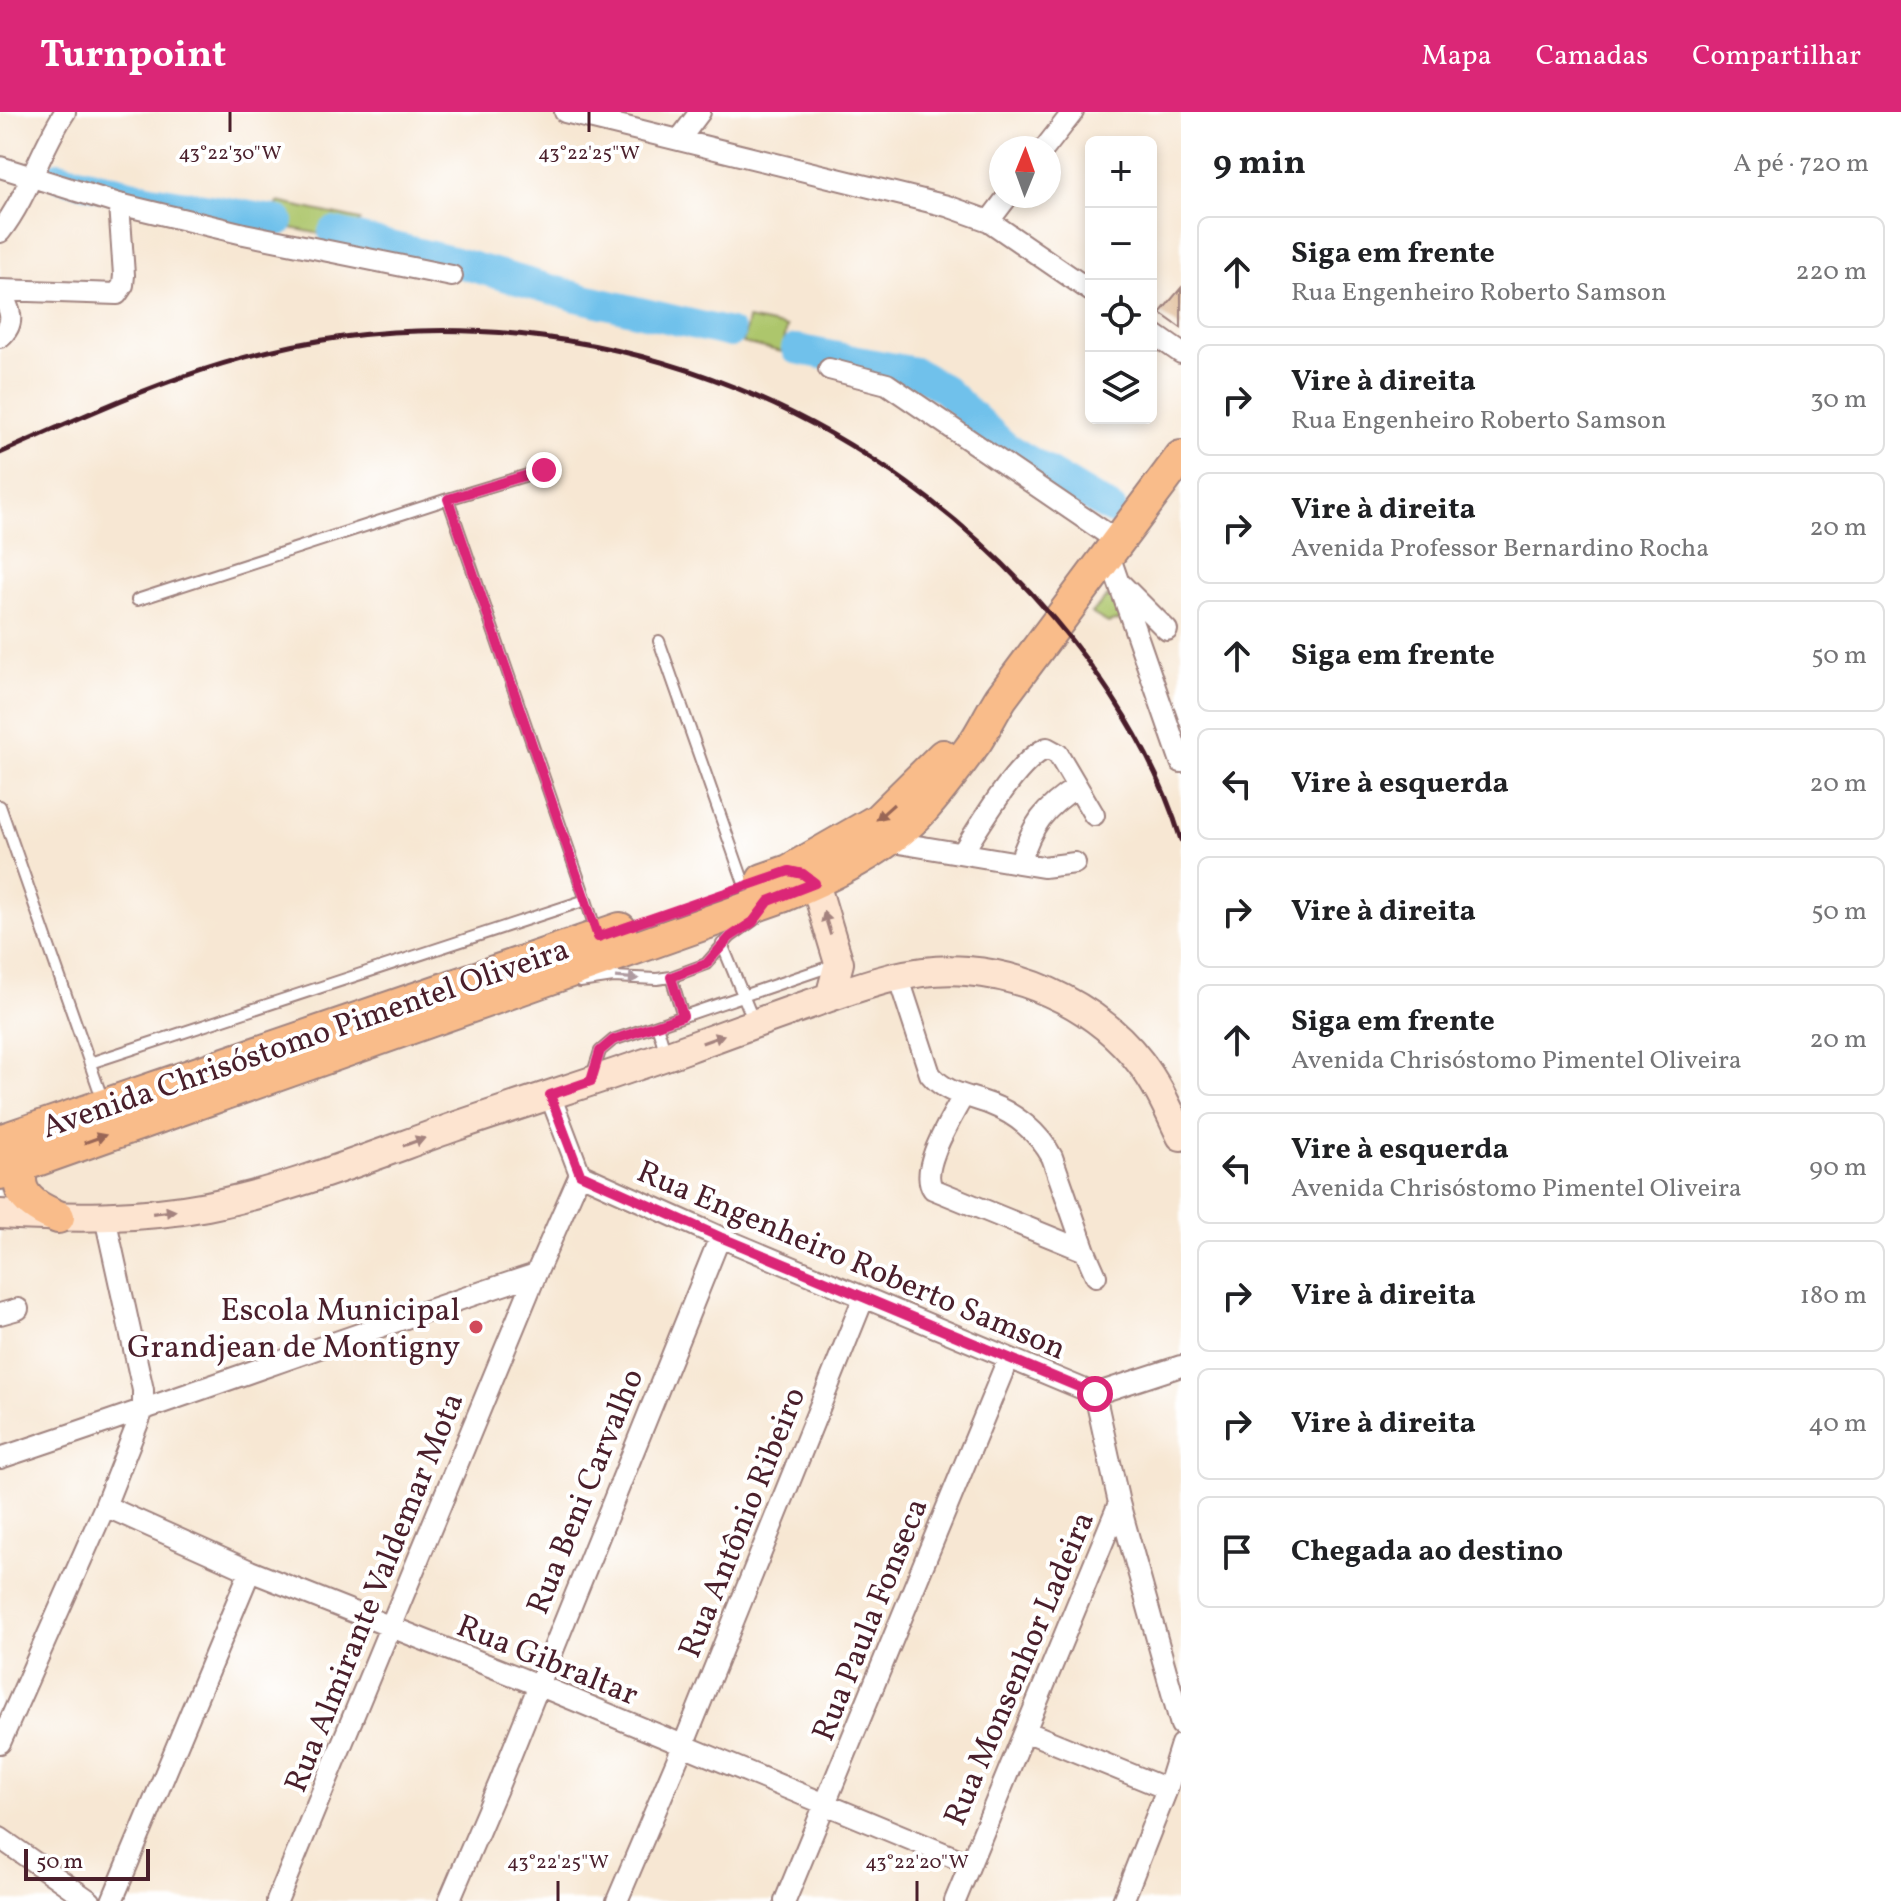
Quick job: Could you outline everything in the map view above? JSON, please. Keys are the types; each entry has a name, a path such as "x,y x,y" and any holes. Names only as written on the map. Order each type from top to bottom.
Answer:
{"main road":[{"path":"997,704 1116,552 1142,506 1181,457"},
{"name":"Avenida Chrisóstomo Pimentel Oliveira","path":"11,1169 551,977 887,841 931,800 976,740 997,704"},
{"name":"Avenida Chrisóstomo Pimentel Oliveira","path":"802,877 878,820 997,704"},
{"path":"802,877 839,963 862,979 886,980"},
{"name":"Avenida Chrisóstomo Pimentel Oliveira","path":"0,1141 598,937 757,893"},
{"path":"830,997 839,963"},
{"path":"0,1214 105,1217 207,1206 252,1195 830,997 886,980 940,970 1003,975 1066,1000 1100,1022 1141,1063 1164,1098 1181,1136"},
{"path":"58,1217 30,1203 20,1179 11,1169 36,1141 96,1110"}],"street":[{"path":"0,232 18,205 50,136 65,112"},
{"path":"565,112 947,206 989,221 1085,287"},
{"path":"679,140 700,112"},
{"path":"1054,136 1073,112"},
{"path":"0,167 119,204 244,234 452,276"},
{"path":"0,337 9,328 11,319 0,291 117,294 123,285 124,275 119,204"},
{"path":"989,221 999,208"},
{"path":"1157,336 1181,353"},
{"path":"829,369 887,384 1116,552 1167,630"},
{"path":"1116,552 1181,762"},
{"path":"962,853 1007,787 1032,757 1047,748 1058,754 1094,815"},
{"path":"1020,862 1027,839 1039,819 1054,802 1077,787"},
{"path":"887,841 1043,867 1075,863"},
{"path":"886,980 930,1074 939,1086 1010,1114 1045,1144 1096,1276"},
{"path":"550,1095 580,1174"},
{"path":"963,1096 928,1167 928,1183 933,1189 1085,1251"},
{"name":"Rua Engenheiro Roberto Samson","path":"580,1174 720,1237 1095,1394 1181,1366"},
{"name":"Rua Almirante Valdemar Mota","path":"277,1901 580,1174"},
{"path":"0,1743 105,1506 143,1410 143,1390 105,1217"},
{"name":"Rua Beni Carvalho","path":"449,1901 720,1237"},
{"path":"0,1458 341,1338 536,1274"},
{"name":"Rua Antônio Ribeiro","path":"617,1901 683,1746 864,1297"},
{"name":"Rua Paula Fonseca","path":"785,1901 1008,1359"},
{"path":"1095,1394 1119,1503 1181,1725"},
{"name":"Rua Monsenhor Ladeira","path":"955,1901 1119,1503"},
{"name":"Rua Gibraltar","path":"105,1506 390,1629 538,1685 970,1864"},
{"path":"112,1901 250,1571"},
{"path":"1025,1731 1167,1789"},
{"path":"1123,1901 1167,1789 1181,1744"},
{"path":"0,1838 90,1901"}],"lane":[{"path":"137,600 544,470"},
{"path":"448,499 598,937"},
{"path":"551,977 569,983 613,977 671,977 706,964 722,944 753,922 757,893 659,641"},
{"path":"0,806 90,1063 96,1110"},
{"path":"90,1063 586,900"},
{"path":"722,944 755,1023"},
{"path":"591,1081 600,1051 613,1040 839,963"},
{"path":"671,977 683,1016"},
{"path":"657,1025 667,1055"}],"green space":[{"path":"278,202 360,220 356,232 332,227 330,236 281,226 283,217 275,214"},
{"path":"748,319 787,327 782,352 743,343"},
{"path":"1108,596 1123,619 1108,623 1091,613"}],"building":[{"path":"1181,288 1181,328 1160,313"}],"waterway":[{"path":"58,176 151,199 279,221"},
{"path":"333,232 452,261 581,298 730,333"},
{"path":"796,349 915,372 944,389 1006,447 1112,510"}],"railway":[{"path":"0,453 167,382 252,355 343,337 444,331 544,337 641,356 734,387 823,430 907,483 984,546 1054,619 1094,669 1144,751 1181,840"}],"place":[{"name":"Escola Municipal Grandjean de Montigny","path":"476,1327"}],"route":[{"path":"544,470 448,499 598,937 789,871 803,874 815,883 769,901 753,922 722,944 706,964 671,977 683,1016 613,1040 600,1051 591,1081 550,1095 580,1174 720,1237 1095,1394"}]}
